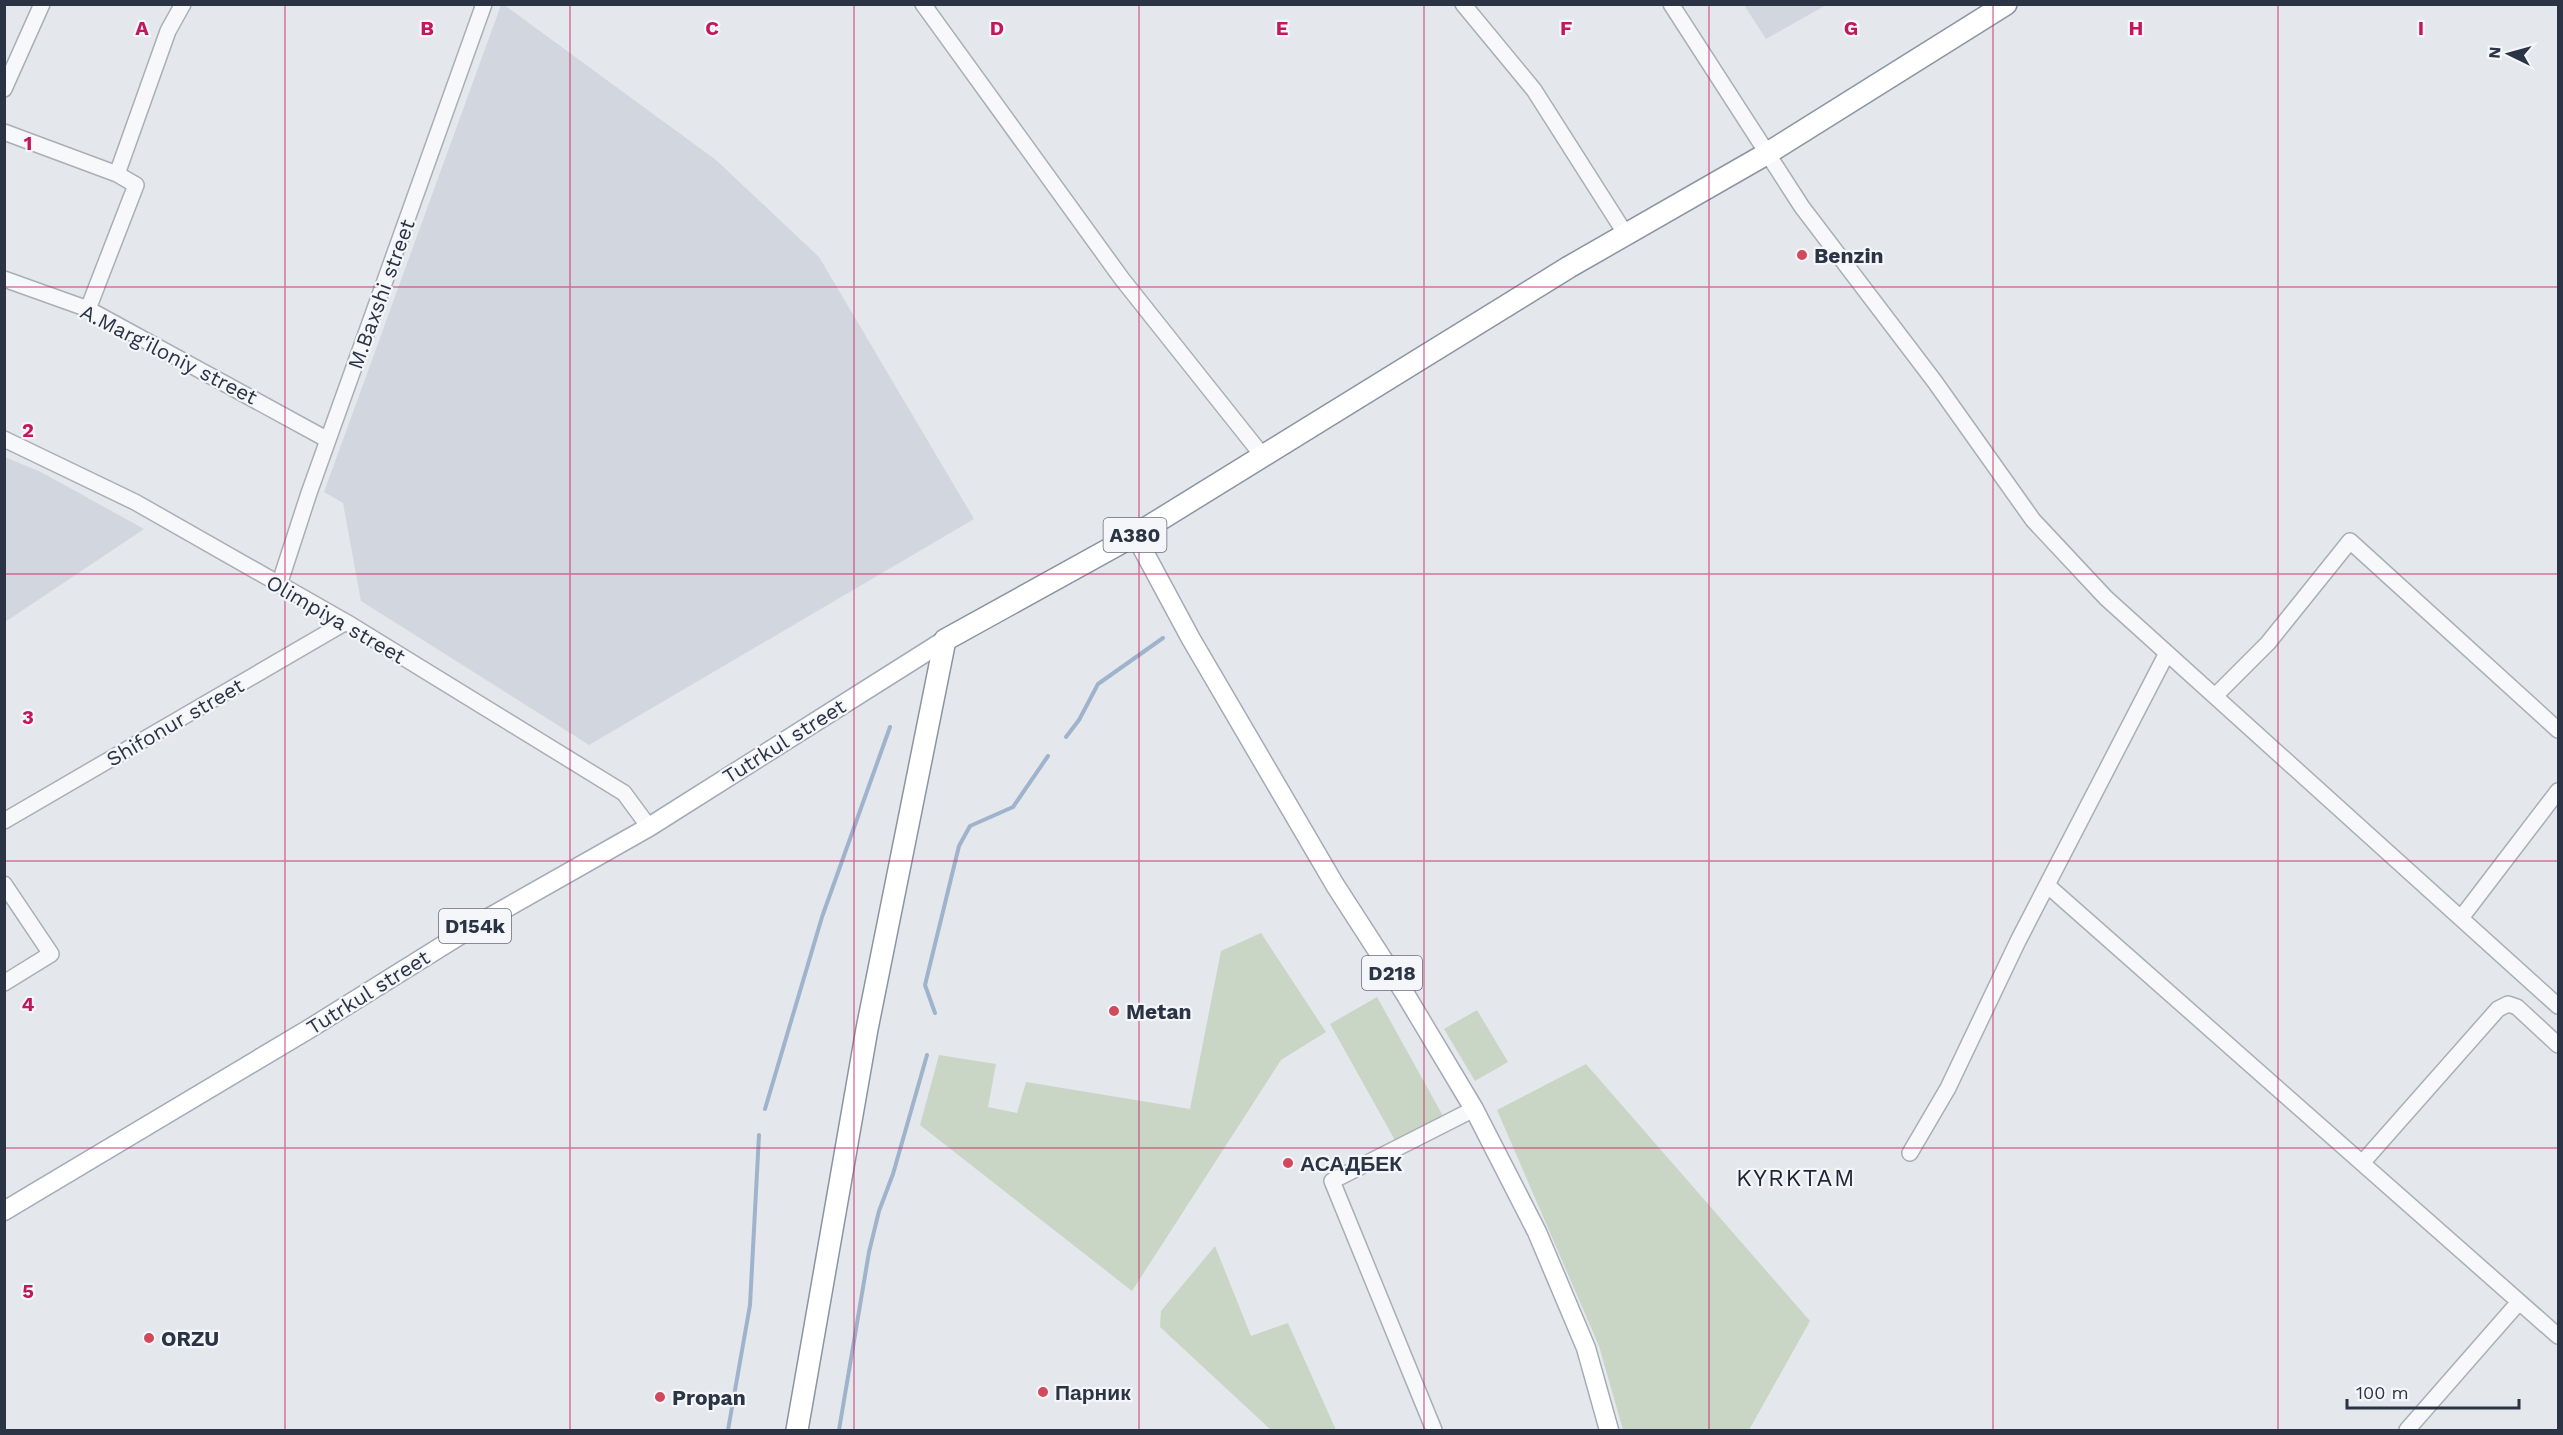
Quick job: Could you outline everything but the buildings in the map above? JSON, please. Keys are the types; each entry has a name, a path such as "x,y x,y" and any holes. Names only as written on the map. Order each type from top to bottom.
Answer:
{"highway":[{"name":"A380","path":"945,640 1135,535 1625,233 1768,153 2006,4"},
{"path":"797,1431 867,1029 945,640"}],"main road":[{"name":"D218","path":"1135,535 1191,639 1335,885 1404,992 1474,1109 1537,1232 1586,1348 1610,1431"},
{"name":"Tutrkul street","path":"4,1211 309,1029 476,925 649,826 945,640"}],"street":[{"path":"4,89 42,4"},
{"path":"117,174 168,31 183,4"},
{"name":"M.Baxshi street","path":"279,585 328,440 484,4"},
{"path":"923,4 1122,279 1262,455"},
{"path":"1463,4 1534,90 1625,233"},
{"path":"1671,4 1802,207 1935,382 2033,520 2106,598 2559,1006"},
{"path":"4,132 117,174 136,185 88,309"},
{"name":"A.Marg'iloniy street","path":"4,279 88,309 328,440"},
{"name":"Olimpiya street","path":"4,439 135,502 346,622 624,793 649,826"},
{"path":"2215,696 2268,643 2350,541 2559,730"},
{"name":"Shifonur street","path":"4,821 346,622"},
{"path":"1910,1153 1948,1088 2047,885 2167,653"},
{"path":"2461,918 2559,791"},
{"path":"4,884 51,954 4,983"},
{"path":"2047,885 2559,1336"},
{"path":"2362,1163 2498,1009 2508,1004 2517,1007 2559,1045"},
{"path":"1434,1431 1332,1181 1474,1109"},
{"path":"2407,1431 2519,1302"}],"shaded area":[{"path":"503,4 716,160 819,257 974,519 589,745 361,601 343,503 324,492"},
{"path":"1744,5 1826,5 1766,39"},
{"path":"5,457 41,472 144,529 5,622"}],"green space":[{"path":"1261,933 1326,1032 1281,1060 1132,1291 920,1125 939,1055 996,1064 988,1107 1017,1113 1026,1082 1190,1109 1221,951"},
{"path":"1377,997 1443,1116 1396,1142 1330,1024"},
{"path":"1477,1010 1508,1062 1475,1081 1444,1029"},
{"path":"1586,1064 1810,1321 1749,1430 1623,1430 1599,1346 1497,1110"},
{"path":"1215,1246 1251,1336 1288,1323 1336,1430 1271,1430 1160,1327 1161,1311"}],"waterway":[{"path":"1066,737 1079,720 1098,684 1163,638"},
{"path":"765,1109 822,917 890,727"},
{"path":"935,1013 925,985 959,846 970,826 1013,807 1048,756"},
{"path":"839,1430 869,1252 879,1211 893,1174 927,1055"},
{"path":"728,1430 750,1305 759,1135"}],"place":[{"name":"Benzin","path":"1802,255"},
{"name":"Metan","path":"1114,1011"},
{"name":"АСАДБЕК","path":"1288,1163"},
{"name":"ORZU","path":"149,1338"},
{"name":"Парник","path":"1043,1392"},
{"name":"Propan","path":"660,1397"}],"district":[{"name":"KYRKTAM","path":"1796,1178"}]}
